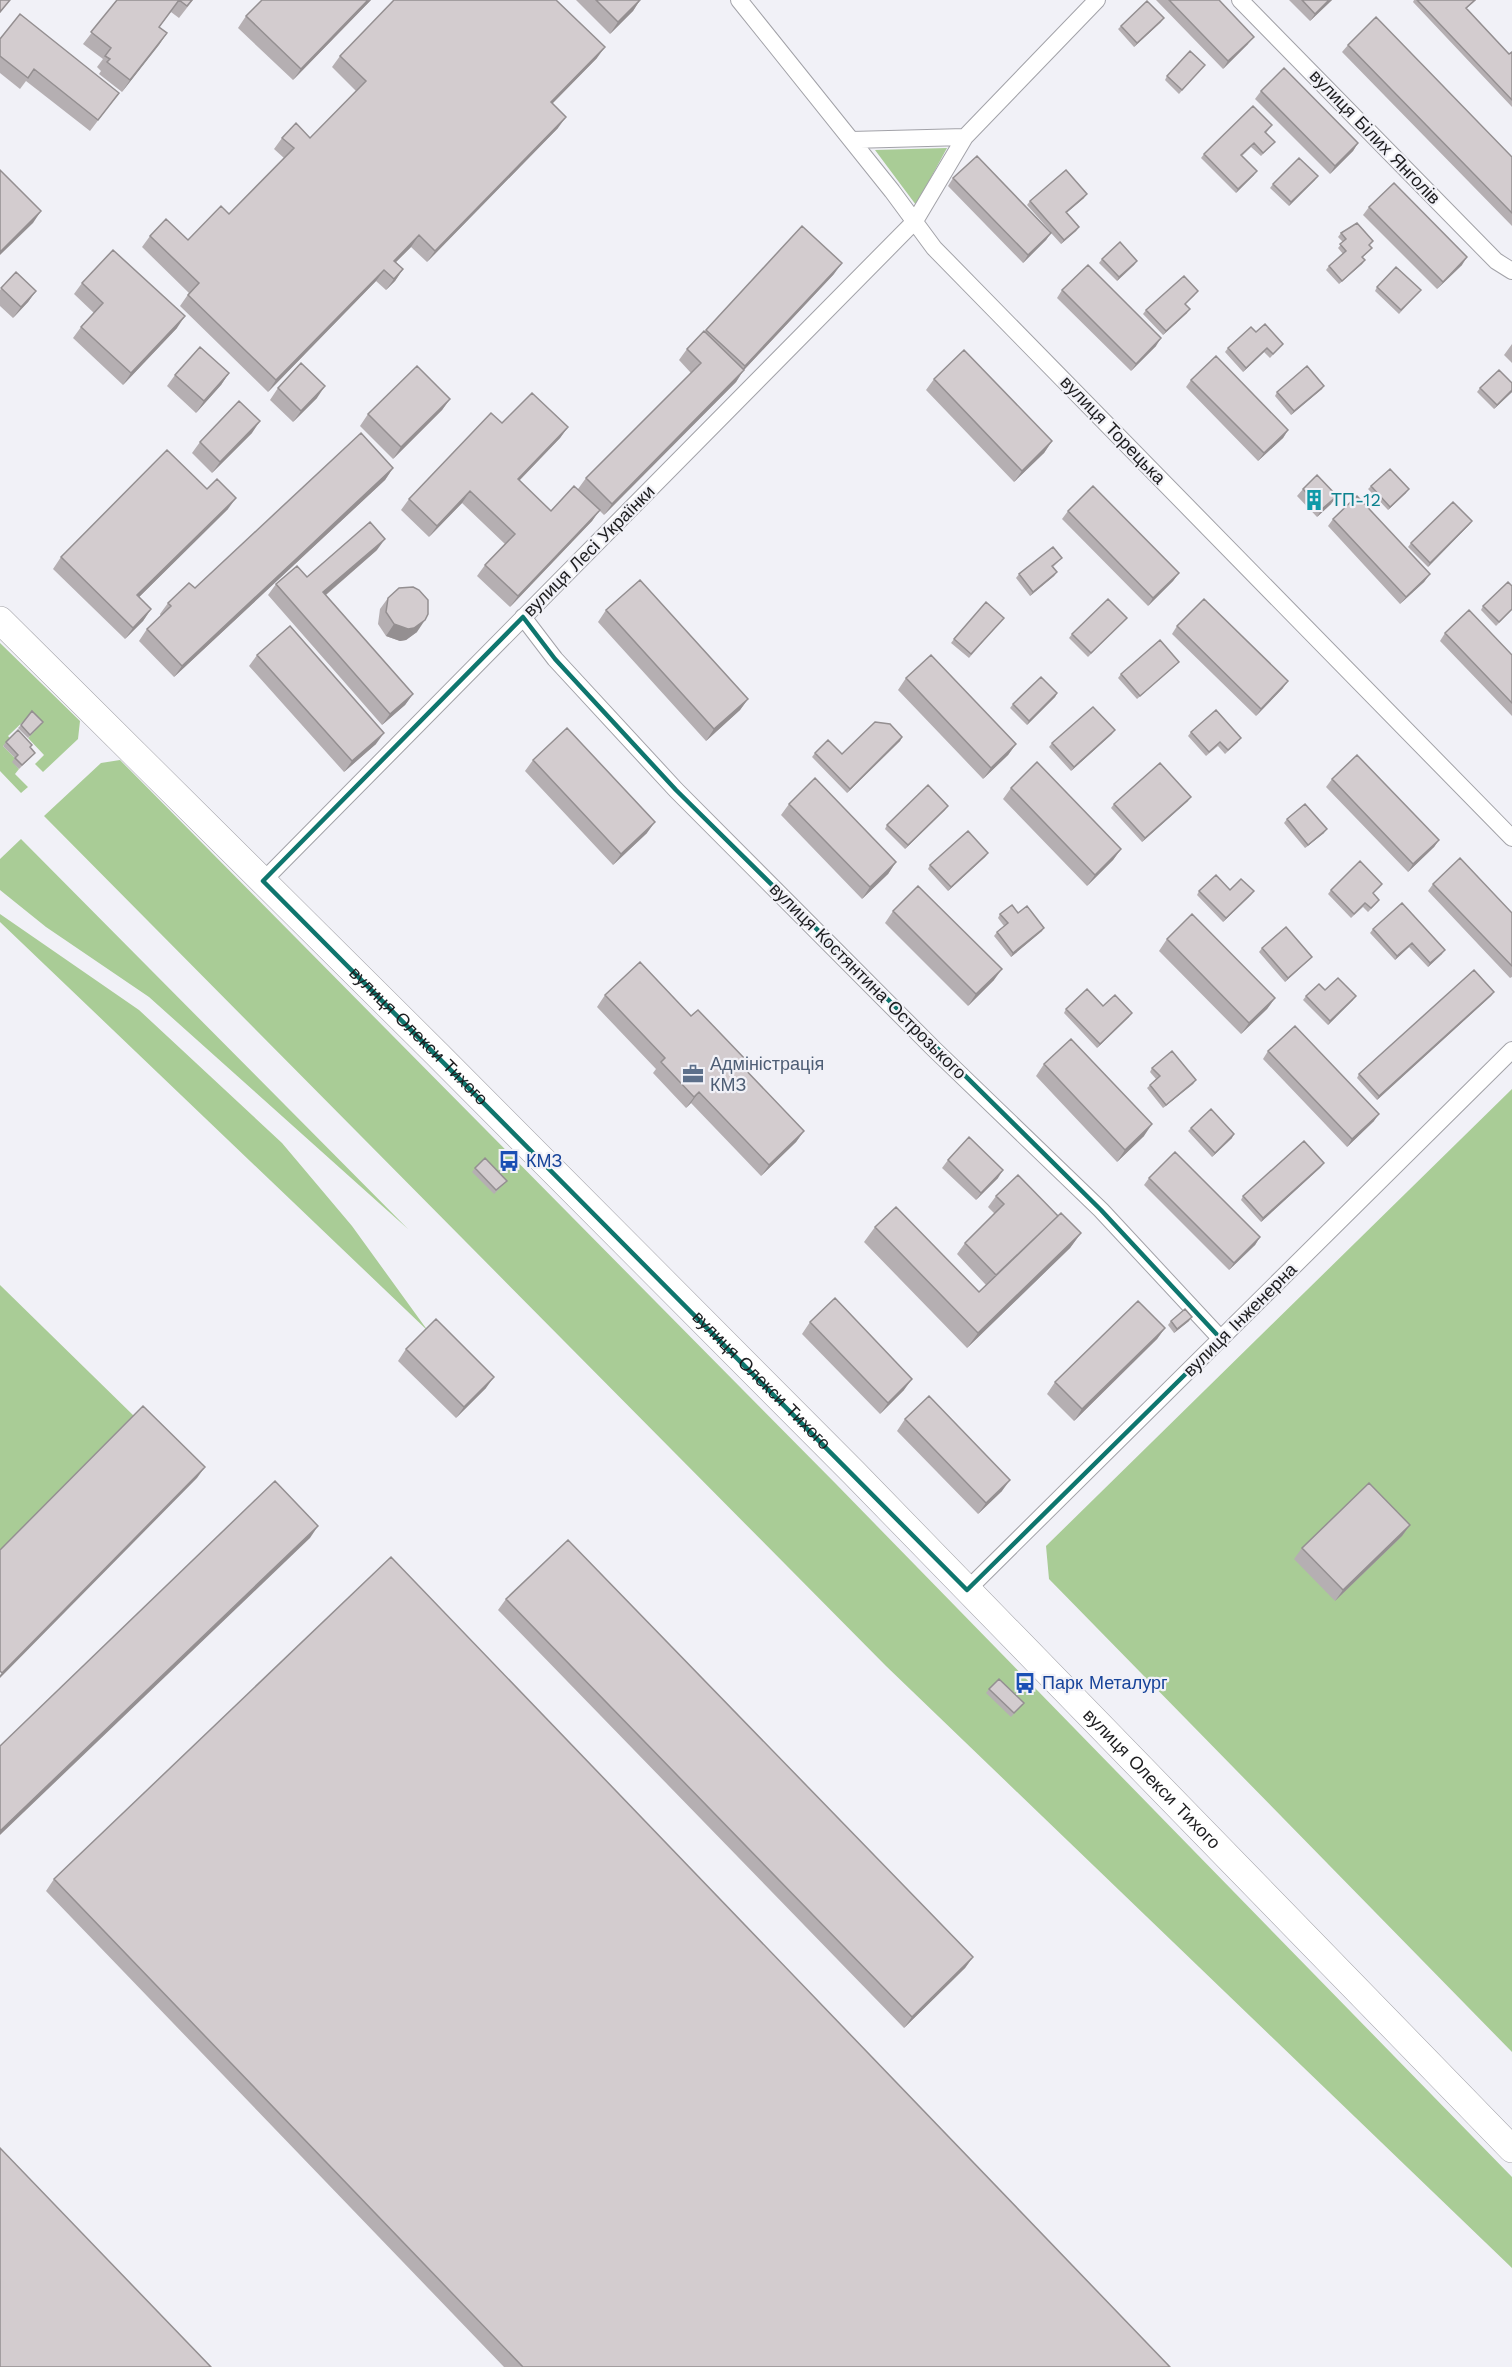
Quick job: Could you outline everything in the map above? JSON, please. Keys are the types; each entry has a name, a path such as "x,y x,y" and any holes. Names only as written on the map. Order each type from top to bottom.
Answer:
{"main road":[{"name":"вулиця Олекси Тихого","path":"0,620 437,1054 967,1590 1512,2149"}],"street":[{"name":"вулиця Торецька","path":"739,0 934,248 1512,838"},
{"path":"851,140 965,137 1097,0"},
{"name":"вулиця Білих Янголів","path":"1240,0 1496,261 1512,271"},
{"name":"вулиця Лесі Українки","path":"263,881 915,221 965,137"},
{"name":"вулиця Костянтина Острозького","path":"524,617 555,659 676,790 934,1049 1101,1210 1221,1339"},
{"name":"вулиця Інженерна","path":"967,1590 1512,1050"}],"highlighted area":[{"path":"523,617 555,659 676,790 1101,1210 1221,1339 967,1590 263,881"}],"green space":[{"path":"947,148 916,205 875,150"},
{"path":"0,643 80,721 78,739 43,772 35,764 44,755 28,738 40,725 30,715 8,736 11,739 3,746 16,759 13,762 19,769 15,774 28,787 21,793 0,771"},
{"path":"120,760 836,1484 1512,2177 1512,2268 886,1666 44,816 101,763"},
{"path":"21,839 408,1229 149,997 46,927 0,890 0,859"},
{"path":"0,914 139,1010 282,1143 352,1226 428,1331 0,922"},
{"path":"1512,1089 1512,2052 1049,1579 1046,1546"},
{"path":"0,1285 135,1417 0,1553"}],"building":[{"path":"0,0 10,0 0,12"},
{"path":"117,0 179,0 159,27 167,33 130,80 107,62 110,59 105,56 111,48 91,32"},
{"path":"179,0 192,0 187,6"},
{"path":"262,0 368,0 301,69 246,16"},
{"path":"394,0 556,0 605,47 551,102 566,117 435,251 419,235 394,261 403,269 394,279 384,270 276,380 188,295 199,283 150,236 166,219 188,240 221,206 229,214 294,148 282,138 296,123 310,138 366,81 340,56"},
{"path":"596,0 640,0 618,22"},
{"path":"1169,0 1219,0 1254,37 1228,61"},
{"path":"1302,0 1329,0 1315,14"},
{"path":"1417,0 1475,0 1466,8 1509,54 1512,52 1512,100"},
{"path":"1147,1 1164,18 1137,43 1121,26"},
{"path":"20,14 119,93 98,120 34,69 28,78 0,56 0,39"},
{"path":"1376,17 1512,157 1512,213 1348,45"},
{"path":"1190,51 1205,65 1182,90 1167,76"},
{"path":"1284,68 1358,143 1335,166 1261,91"},
{"path":"1253,106 1272,125 1265,132 1275,142 1263,153 1254,143 1241,155 1257,171 1238,189 1204,154"},
{"path":"977,156 1051,233 1028,255 953,178"},
{"path":"1299,158 1318,176 1291,202 1273,184"},
{"path":"0,170 41,211 0,252"},
{"path":"1066,170 1087,194 1066,212 1079,227 1064,240 1030,201"},
{"path":"1394,183 1467,257 1443,282 1369,207"},
{"path":"1357,223 1373,241 1369,245 1372,248 1362,257 1365,260 1342,281 1329,266 1346,251 1340,244 1346,239 1341,233"},
{"path":"802,226 842,263 745,366 706,330"},
{"path":"1120,242 1137,261 1119,277 1102,259"},
{"path":"113,250 185,316 131,373 81,327 103,303 82,283"},
{"path":"1088,265 1161,338 1136,364 1062,290"},
{"path":"1396,267 1421,290 1401,310 1377,287"},
{"path":"16,272 36,291 21,307 1,288"},
{"path":"1184,276 1198,291 1185,304 1190,309 1166,331 1146,310"},
{"path":"1265,324 1283,344 1273,354 1267,348 1246,368 1228,348 1251,327 1256,332"},
{"path":"704,331 744,370 612,504 586,478 701,363 687,349"},
{"path":"200,347 229,373 204,401 175,375"},
{"path":"964,350 1052,441 1022,471 934,379"},
{"path":"1216,356 1288,430 1264,453 1191,380"},
{"path":"301,363 325,386 301,411 278,388"},
{"path":"417,366 450,399 401,447 368,414"},
{"path":"1307,366 1324,386 1294,411 1277,392"},
{"path":"1499,370 1512,383 1512,390 1497,405 1480,388"},
{"path":"532,393 568,427 518,479 551,511 574,486 600,510 518,596 485,565 515,534 470,491 437,526 409,499 491,413 502,423"},
{"path":"239,401 260,421 220,462 200,442"},
{"path":"361,433 393,468 182,666 147,629 171,606 168,603 189,583 195,588"},
{"path":"167,450 207,489 217,479 236,498 137,595 151,609 133,628 61,557"},
{"path":"1390,469 1409,489 1390,507 1371,486"},
{"path":"1317,475 1337,496 1322,509 1303,489"},
{"path":"1093,486 1179,573 1153,598 1068,511"},
{"path":"1357,496 1430,574 1406,597 1333,519"},
{"path":"1453,502 1472,521 1430,563 1411,543"},
{"path":"370,522 385,539 323,592 413,694 390,714 276,584 297,566 307,577"},
{"path":"1053,547 1062,558 1052,566 1057,572 1033,592 1019,574"},
{"path":"640,580 748,699 714,729 606,610"},
{"path":"1508,582 1512,586 1512,609 1499,622 1483,606"},
{"path":"413,587 428,600 428,614 425,620 414,628 408,629 394,624 386,612 388,598 399,588"},
{"path":"1108,599 1127,618 1091,653 1072,634"},
{"path":"1204,599 1288,681 1261,709 1177,626"},
{"path":"986,602 1004,618 971,654 954,639"},
{"path":"1469,610 1512,655 1512,703 1445,633"},
{"path":"290,626 384,733 352,761 257,655"},
{"path":"1160,640 1179,662 1140,696 1121,674"},
{"path":"931,655 1016,744 991,768 906,678"},
{"path":"1041,677 1057,693 1029,721 1013,704"},
{"path":"1093,707 1115,730 1074,767 1052,743"},
{"path":"1216,710 1241,738 1228,750 1220,742 1209,752 1191,732"},
{"path":"32,711 43,722 30,735 21,725"},
{"path":"875,722 890,724 902,737 850,789 815,753 828,740 842,754"},
{"path":"567,728 655,822 621,854 533,760"},
{"path":"18,730 32,745 30,747 35,753 22,765 15,758 18,755 6,742"},
{"path":"1357,755 1439,840 1413,864 1332,779"},
{"path":"1037,762 1121,849 1095,875 1011,788"},
{"path":"1160,763 1191,797 1145,838 1114,804"},
{"path":"815,778 896,862 870,887 789,804"},
{"path":"928,785 948,806 908,845 887,825"},
{"path":"1305,804 1327,829 1308,845 1287,819"},
{"path":"968,831 988,853 951,887 930,865"},
{"path":"1460,858 1512,913 1512,966 1433,884"},
{"path":"1360,861 1382,884 1373,893 1379,900 1371,908 1365,903 1354,914 1331,890"},
{"path":"1216,875 1230,890 1241,879 1254,891 1226,918 1199,891"},
{"path":"918,886 1002,969 976,994 893,911"},
{"path":"1402,903 1445,950 1430,963 1412,943 1397,956 1373,929"},
{"path":"1012,905 1018,913 1027,906 1044,928 1013,953 997,932 1008,923 1000,914"},
{"path":"1192,914 1275,998 1249,1023 1167,939"},
{"path":"1286,927 1312,957 1288,978 1262,948"},
{"name":"Адміністрація КМЗ","path":"640,962 691,1016 698,1010 745,1059 740,1064 804,1131 769,1165 699,1092 694,1097 661,1062 665,1058 605,995"},
{"path":"1474,970 1494,992 1379,1096 1359,1074"},
{"path":"1338,978 1356,996 1330,1021 1306,996 1319,984 1325,990"},
{"path":"1087,989 1103,1006 1115,995 1132,1013 1100,1044 1066,1009"},
{"path":"1295,1026 1379,1114 1352,1139 1268,1051"},
{"path":"1071,1039 1152,1124 1125,1150 1044,1064"},
{"path":"1172,1051 1196,1080 1166,1105 1150,1085 1160,1076 1152,1068"},
{"path":"1211,1109 1234,1134 1215,1153 1191,1128"},
{"path":"969,1137 1003,1170 981,1193 948,1160"},
{"path":"1304,1141 1324,1163 1263,1218 1243,1196"},
{"path":"1175,1152 1260,1237 1234,1263 1149,1178"},
{"path":"485,1158 507,1181 496,1190 475,1168"},
{"path":"1018,1175 1058,1216 996,1275 965,1243 1004,1204 996,1196"},
{"path":"896,1207 979,1292 1061,1213 1081,1233 978,1333 875,1227"},
{"path":"835,1298 912,1379 888,1403 810,1322"},
{"path":"1138,1301 1165,1328 1082,1409 1055,1382"},
{"path":"1185,1309 1192,1317 1177,1329 1171,1321"},
{"path":"436,1319 494,1377 464,1407 406,1349"},
{"path":"929,1396 1010,1480 986,1503 905,1419"},
{"path":"143,1406 205,1467 2,1673 0,1671 0,1550"},
{"path":"275,1481 318,1526 0,1831 0,1746"},
{"path":"1369,1483 1410,1525 1343,1590 1302,1548"},
{"path":"568,1540 973,1957 912,2017 506,1599"},
{"path":"391,1557 1170,2367 523,2367 54,1879"},
{"path":"999,1679 1024,1703 1014,1713 989,1689"},
{"path":"0,2148 211,2367 0,2367"}],"place":[{"name":"ТП-12","path":"1314,500"},
{"name":"Адміністрація КМЗ","path":"693,1074"},
{"name":"КМЗ","path":"509,1161"},
{"name":"Парк Металург","path":"1025,1683"}]}
